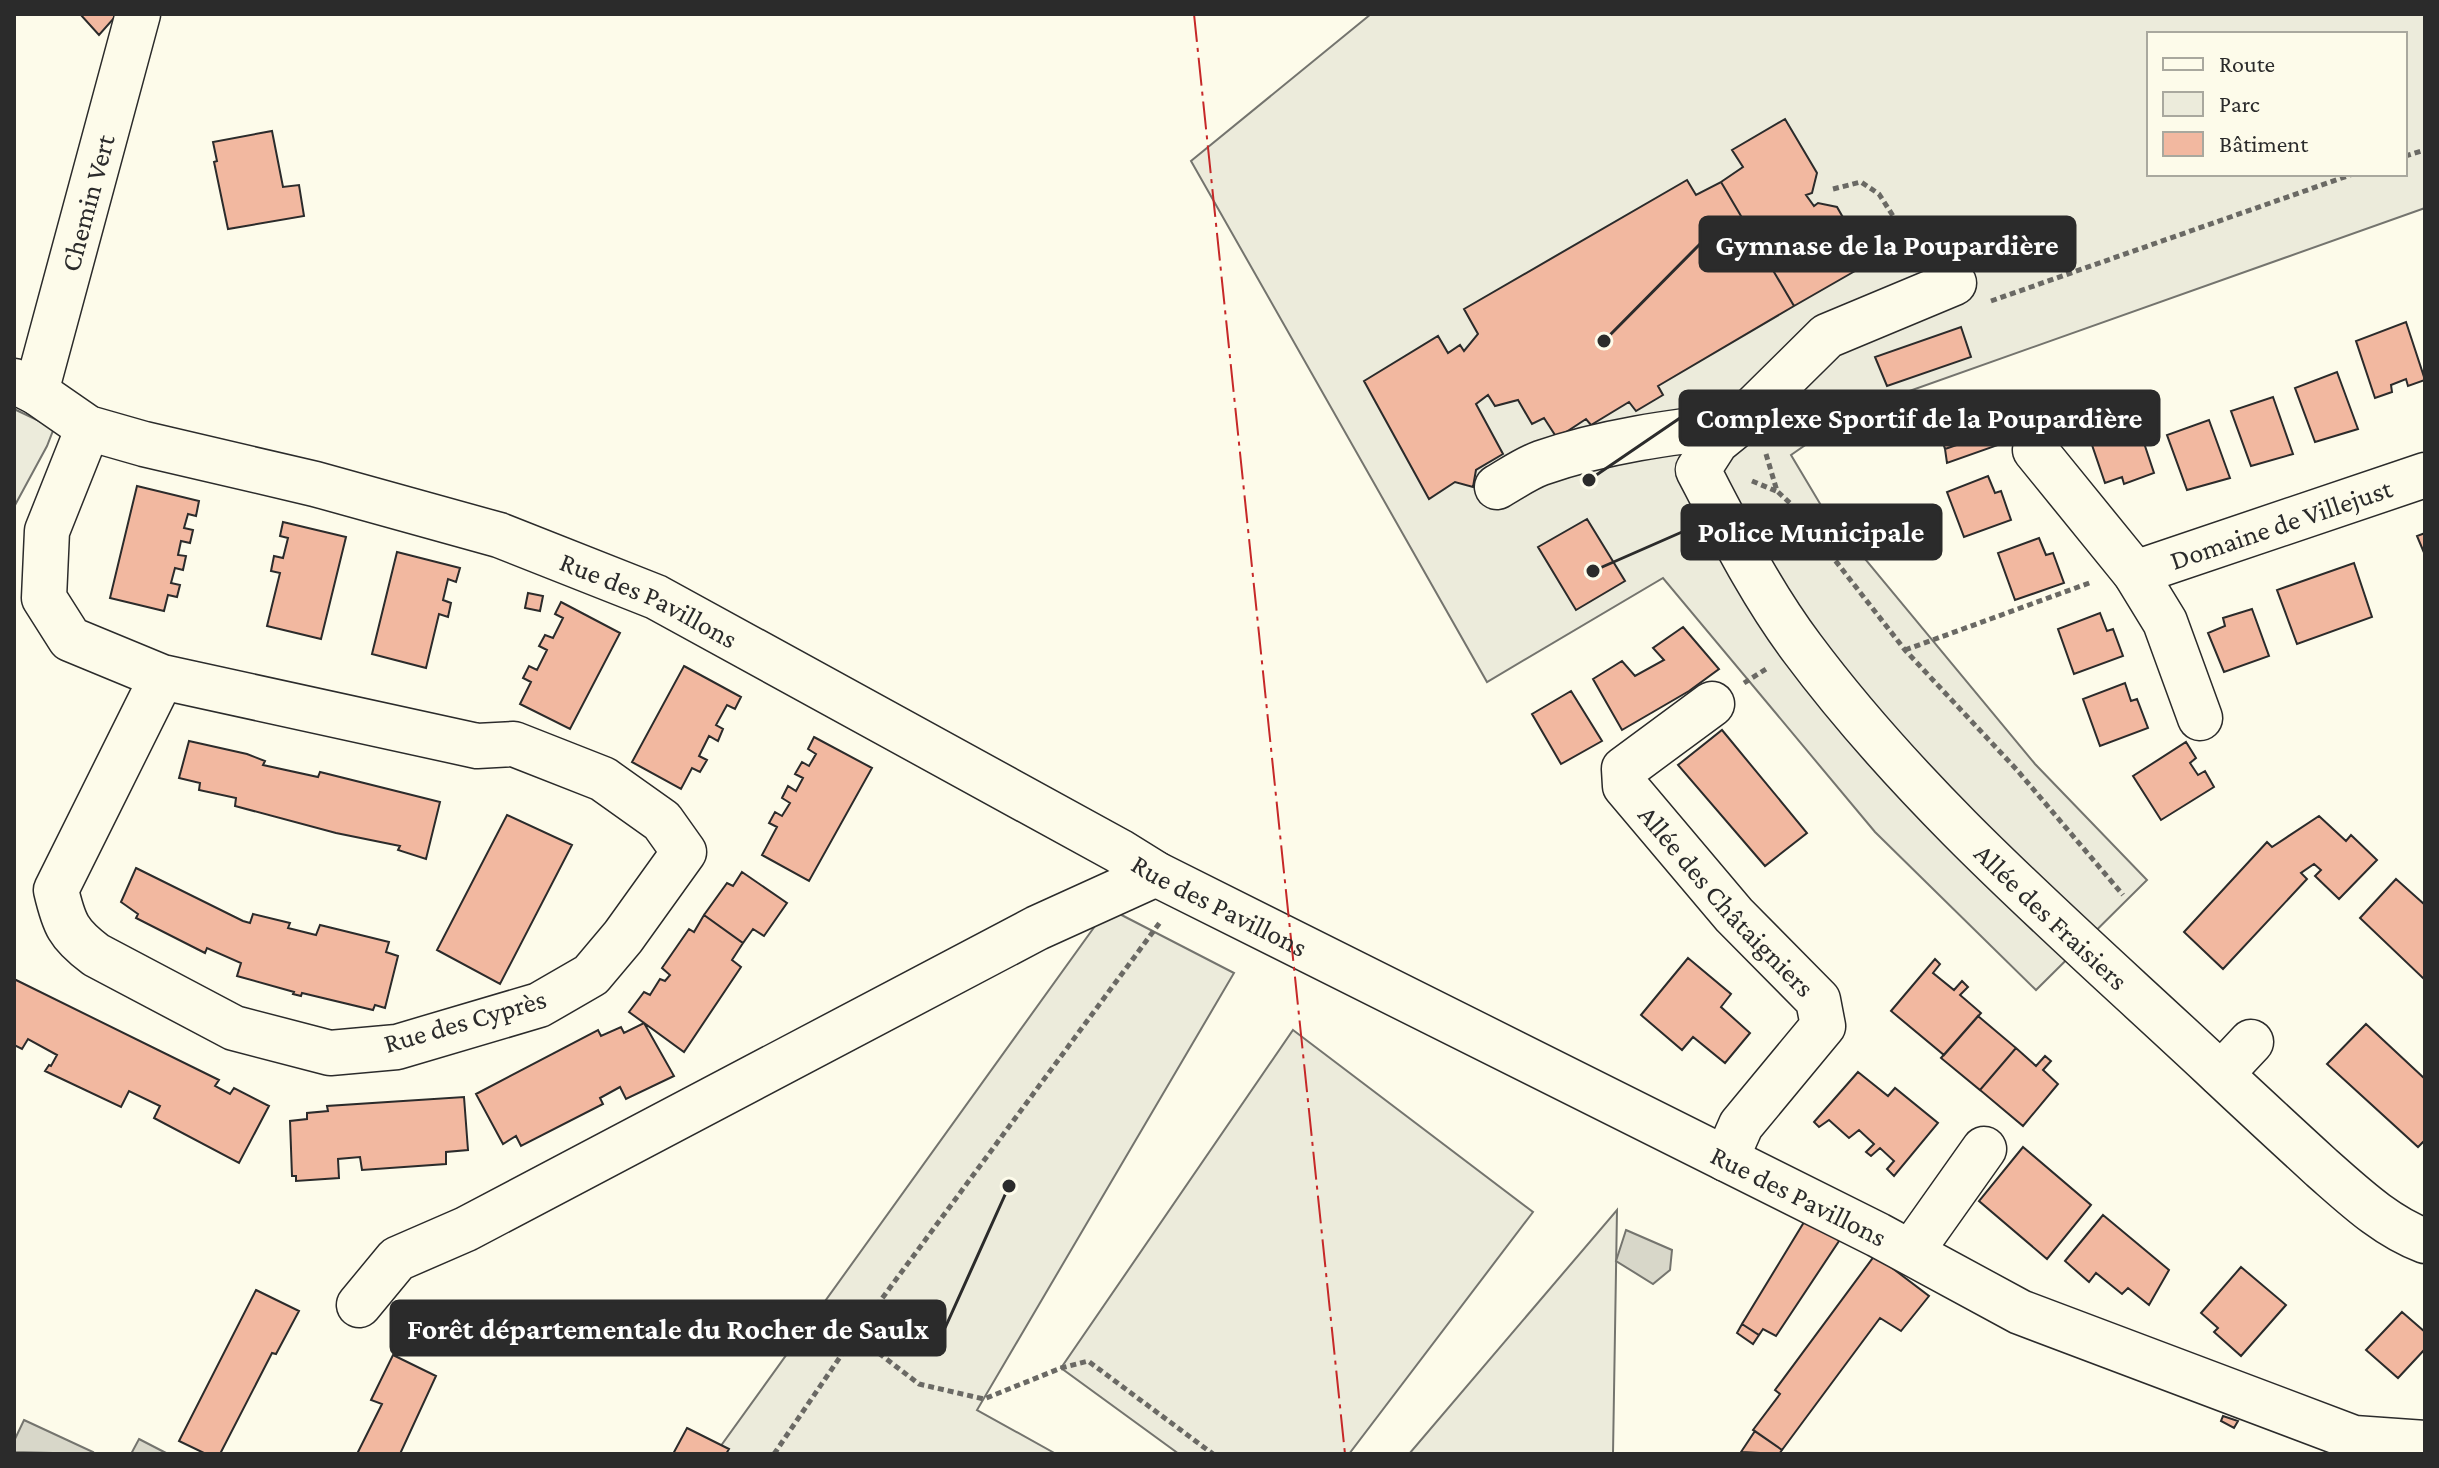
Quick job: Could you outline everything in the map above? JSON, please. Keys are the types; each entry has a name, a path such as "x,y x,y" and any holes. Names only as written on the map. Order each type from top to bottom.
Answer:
{"street":[{"name":"Chemin Vert","path":"25,386 138,14"},
{"path":"1497,487 1538,464 1618,442 1744,417 1827,336 1947,286"},
{"name":"Rue des Pavillons","path":"25,386 88,428 315,484 499,535 656,597 1170,881 1911,1252 2020,1312 2354,1438 2425,1444"},
{"name":"Allée des Fraisiers","path":"1744,417 1716,442 1698,470 1760,586 1801,647 1872,737 1943,813 2370,1210 2425,1241"},
{"name":"Rue des Cyprès","path":"88,428 47,531 44,598 70,639 162,677 477,746 514,744 603,779 662,821 684,852 623,937 591,975 539,1005 397,1047 330,1053 234,1028 96,955 80,943 64,922 56,890 162,677"},
{"path":"2035,450 2135,573 2165,622 2200,718"},
{"name":"Domaine de Villejust","path":"2135,573 2425,475"},
{"name":"Allée des Châtaigniers","path":"1712,704 1624,769 1625,786 1734,915 1818,1000 1823,1026 1741,1125 1726,1159"},
{"path":"359,1305 397,1259 466,1229 1037,928 1170,881"},
{"path":"2221,1074 2251,1042"},
{"path":"1911,1252 1984,1149"},
{"path":"2398,1454 2425,1444"}],"path":[{"path":"1833,189 1861,182 1879,194 1962,306 1989,301 2347,176"},
{"path":"1744,417 1777,491 1792,505 1905,650 2017,770 2123,895"},
{"path":"1905,650 2107,577 2135,573"},
{"path":"1712,704 1801,647"},
{"path":"774,1454 1170,881"},
{"path":"855,1335 919,1384 984,1399 1061,1368 1088,1361 1213,1454"}],"green space":[{"path":"1371,14 2425,14 2425,208 1856,410 1791,455 1822,507 2035,764 2147,880 2036,990 1875,832 1663,578 1487,682 1191,161"},
{"path":"14,409 54,428 14,507"},
{"path":"1108,908 1234,973 977,1410 1056,1454 715,1454"},
{"path":"1293,1030 1533,1212 1349,1454 1179,1454 1061,1368"},
{"path":"1617,1210 1613,1454 1409,1454"}],"shaded area":[{"path":"1626,1230 1672,1250 1670,1270 1653,1284 1616,1261"},
{"path":"24,1420 93,1452 14,1452 14,1441"},
{"path":"139,1439 168,1454 131,1454"}],"building":[{"path":"80,14 113,14 115,17 99,35"},
{"path":"1785,119 1817,173 1812,193 1806,195 1814,206 1818,203 1837,207 1869,263 1794,306 1721,182 1743,167 1732,150"},
{"path":"272,131 283,187 299,185 304,216 228,229 214,162 217,161 213,142"},
{"path":"1687,180 1696,195 1721,182 1794,306 1658,386 1663,395 1636,411 1629,402 1591,425 1586,419 1557,438 1544,418 1532,424 1518,400 1495,406 1488,395 1476,404 1503,454 1476,470 1473,487 1455,482 1429,499 1364,381 1438,336 1448,353 1460,345 1464,351 1478,334 1464,309"},
{"path":"2406,322 2425,380 2408,386 2406,379 2391,385 2392,392 2375,398 2356,341"},
{"path":"1961,327 1971,357 1887,386 1875,357"},
{"path":"2337,372 2358,429 2315,442 2295,388"},
{"path":"2273,397 2293,454 2251,466 2231,411"},
{"path":"1975,400 1982,418 1988,416 1994,432 1945,449 1934,415"},
{"path":"2209,420 2230,478 2187,490 2167,435"},
{"path":"2138,425 2154,473 2124,484 2122,477 2105,483 2091,442"},
{"path":"1994,432 1998,445 1947,463 1945,449"},
{"path":"1988,476 1995,493 2001,491 2011,520 1964,537 1947,492"},
{"path":"137,486 199,501 196,516 188,514 184,528 193,530 190,543 181,541 178,555 186,556 183,570 175,568 171,583 180,585 177,597 168,595 164,611 110,598"},
{"path":"1587,519 1625,581 1576,610 1538,547"},
{"path":"283,522 346,537 321,639 267,626 280,573 271,571 274,556 283,558 288,538 280,536"},
{"path":"2425,533 2425,555 2417,536"},
{"path":"2039,538 2046,555 2053,553 2064,583 2015,600 1998,553"},
{"path":"397,552 460,568 456,582 448,579 443,600 451,603 448,617 439,614 426,668 372,654"},
{"path":"2354,563 2372,617 2297,644 2277,590"},
{"path":"528,593 543,596 540,611 525,608"},
{"path":"561,602 620,633 570,729 520,704 531,682 523,678 529,666 537,670 547,650 539,646 545,635 553,638 563,618 555,614"},
{"path":"2252,609 2269,656 2224,672 2208,633 2225,626 2223,618"},
{"path":"2100,613 2107,631 2113,629 2123,656 2074,674 2058,629"},
{"path":"1683,627 1719,669 1689,691 1622,730 1593,679 1622,661 1635,676 1664,660 1653,648"},
{"path":"684,666 741,697 735,709 727,705 716,725 723,729 718,741 709,736 699,756 707,760 700,772 692,768 681,789 632,762"},
{"path":"2125,683 2131,701 2137,699 2148,728 2100,746 2083,699"},
{"path":"1571,691 1602,741 1561,764 1532,714"},
{"path":"1722,730 1807,833 1765,866 1678,765"},
{"path":"814,737 872,768 809,881 762,855 777,827 769,823 775,812 782,816 790,803 782,798 788,786 796,791 803,778 795,774 802,762 809,766 816,754 808,749"},
{"path":"189,741 247,754 265,761 263,765 318,777 320,772 440,802 426,859 398,850 400,846 336,833 235,806 236,798 199,790 200,783 179,778"},
{"path":"2186,742 2196,758 2190,763 2198,775 2205,771 2214,787 2161,820 2133,776"},
{"path":"507,815 572,845 500,984 437,950"},
{"path":"2319,816 2346,841 2351,835 2377,860 2339,899 2315,876 2321,870 2314,864 2301,873 2307,879 2223,969 2184,932 2267,842 2272,847"},
{"path":"136,868 243,921 250,923 253,914 290,923 288,928 316,935 320,925 389,942 386,952 398,956 385,1008 375,1005 373,1010 302,993 301,996 237,976 241,963 207,948 205,953 136,918 138,914 121,902"},
{"path":"742,872 787,903 764,936 753,929 743,943 704,915 727,883 733,886"},
{"path":"2396,879 2425,905 2425,980 2360,918"},
{"path":"704,915 743,943 732,960 741,967 684,1052 629,1012 644,992 650,995 660,979 665,981 670,975 662,968 689,929 694,932"},
{"path":"1688,958 1731,994 1721,1007 1750,1033 1725,1063 1693,1037 1682,1050 1641,1015"},
{"path":"1935,959 1940,964 1933,973 1954,990 1962,981 1968,987 1960,995 1981,1013 1944,1055 1891,1011"},
{"path":"14,979 219,1080 215,1086 230,1094 234,1088 269,1106 239,1163 154,1118 160,1106 129,1091 121,1107 45,1071 57,1055 28,1039 22,1049 14,1045"},
{"path":"1978,1016 2016,1048 1980,1090 1941,1058"},
{"path":"644,1023 674,1076 626,1099 620,1087 600,1098 603,1104 521,1146 516,1136 503,1144 476,1094 598,1030 601,1036 621,1027 624,1033"},
{"path":"2366,1024 2425,1079 2425,1140 2418,1147 2327,1064"},
{"path":"2016,1048 2036,1066 2045,1056 2051,1061 2043,1070 2058,1084 2023,1126 1980,1090"},
{"path":"1858,1072 1888,1096 1895,1088 1938,1123 1894,1176 1887,1169 1894,1161 1880,1148 1871,1156 1866,1152 1874,1144 1859,1130 1849,1138 1829,1120 1819,1127 1814,1122"},
{"path":"464,1097 468,1150 446,1152 446,1164 362,1170 360,1157 338,1159 339,1178 296,1181 296,1176 292,1176 290,1121 307,1119 307,1113 328,1111 327,1106"},
{"path":"2023,1147 2091,1205 2047,1259 1979,1201"},
{"path":"1809,1214 1843,1235 1776,1336 1763,1329 1759,1335 1742,1324"},
{"path":"2103,1215 2169,1270 2149,1305 2128,1288 2122,1294 2096,1273 2089,1282 2065,1261"},
{"path":"1875,1255 1929,1296 1901,1331 1880,1318 1782,1450 1753,1430 1780,1394 1775,1390"},
{"path":"2241,1267 2286,1305 2241,1356 2214,1332 2218,1328 2201,1313"},
{"path":"256,1290 299,1311 276,1354 272,1353 220,1454 206,1454 179,1441"},
{"path":"2402,1312 2425,1332 2425,1349 2398,1378 2366,1350"},
{"path":"1742,1324 1759,1335 1753,1344 1737,1333"},
{"path":"393,1355 436,1376 400,1454 357,1454 382,1404 371,1400"},
{"path":"2223,1416 2238,1421 2234,1428 2221,1421"},
{"path":"687,1428 729,1449 726,1454 673,1454"},
{"path":"1755,1431 1782,1450 1779,1454 1741,1452"}],"power":[{"path":"1194,14 1345,1454"}],"place":[{"name":"Gymnase de la Poupardière","path":"1604,341"},
{"name":"Complexe Sportif de la Poupardière","path":"1589,480"},
{"name":"Police Municipale","path":"1593,571"},
{"name":"Forêt départementale du Rocher de Saulx","path":"1009,1186"}]}
